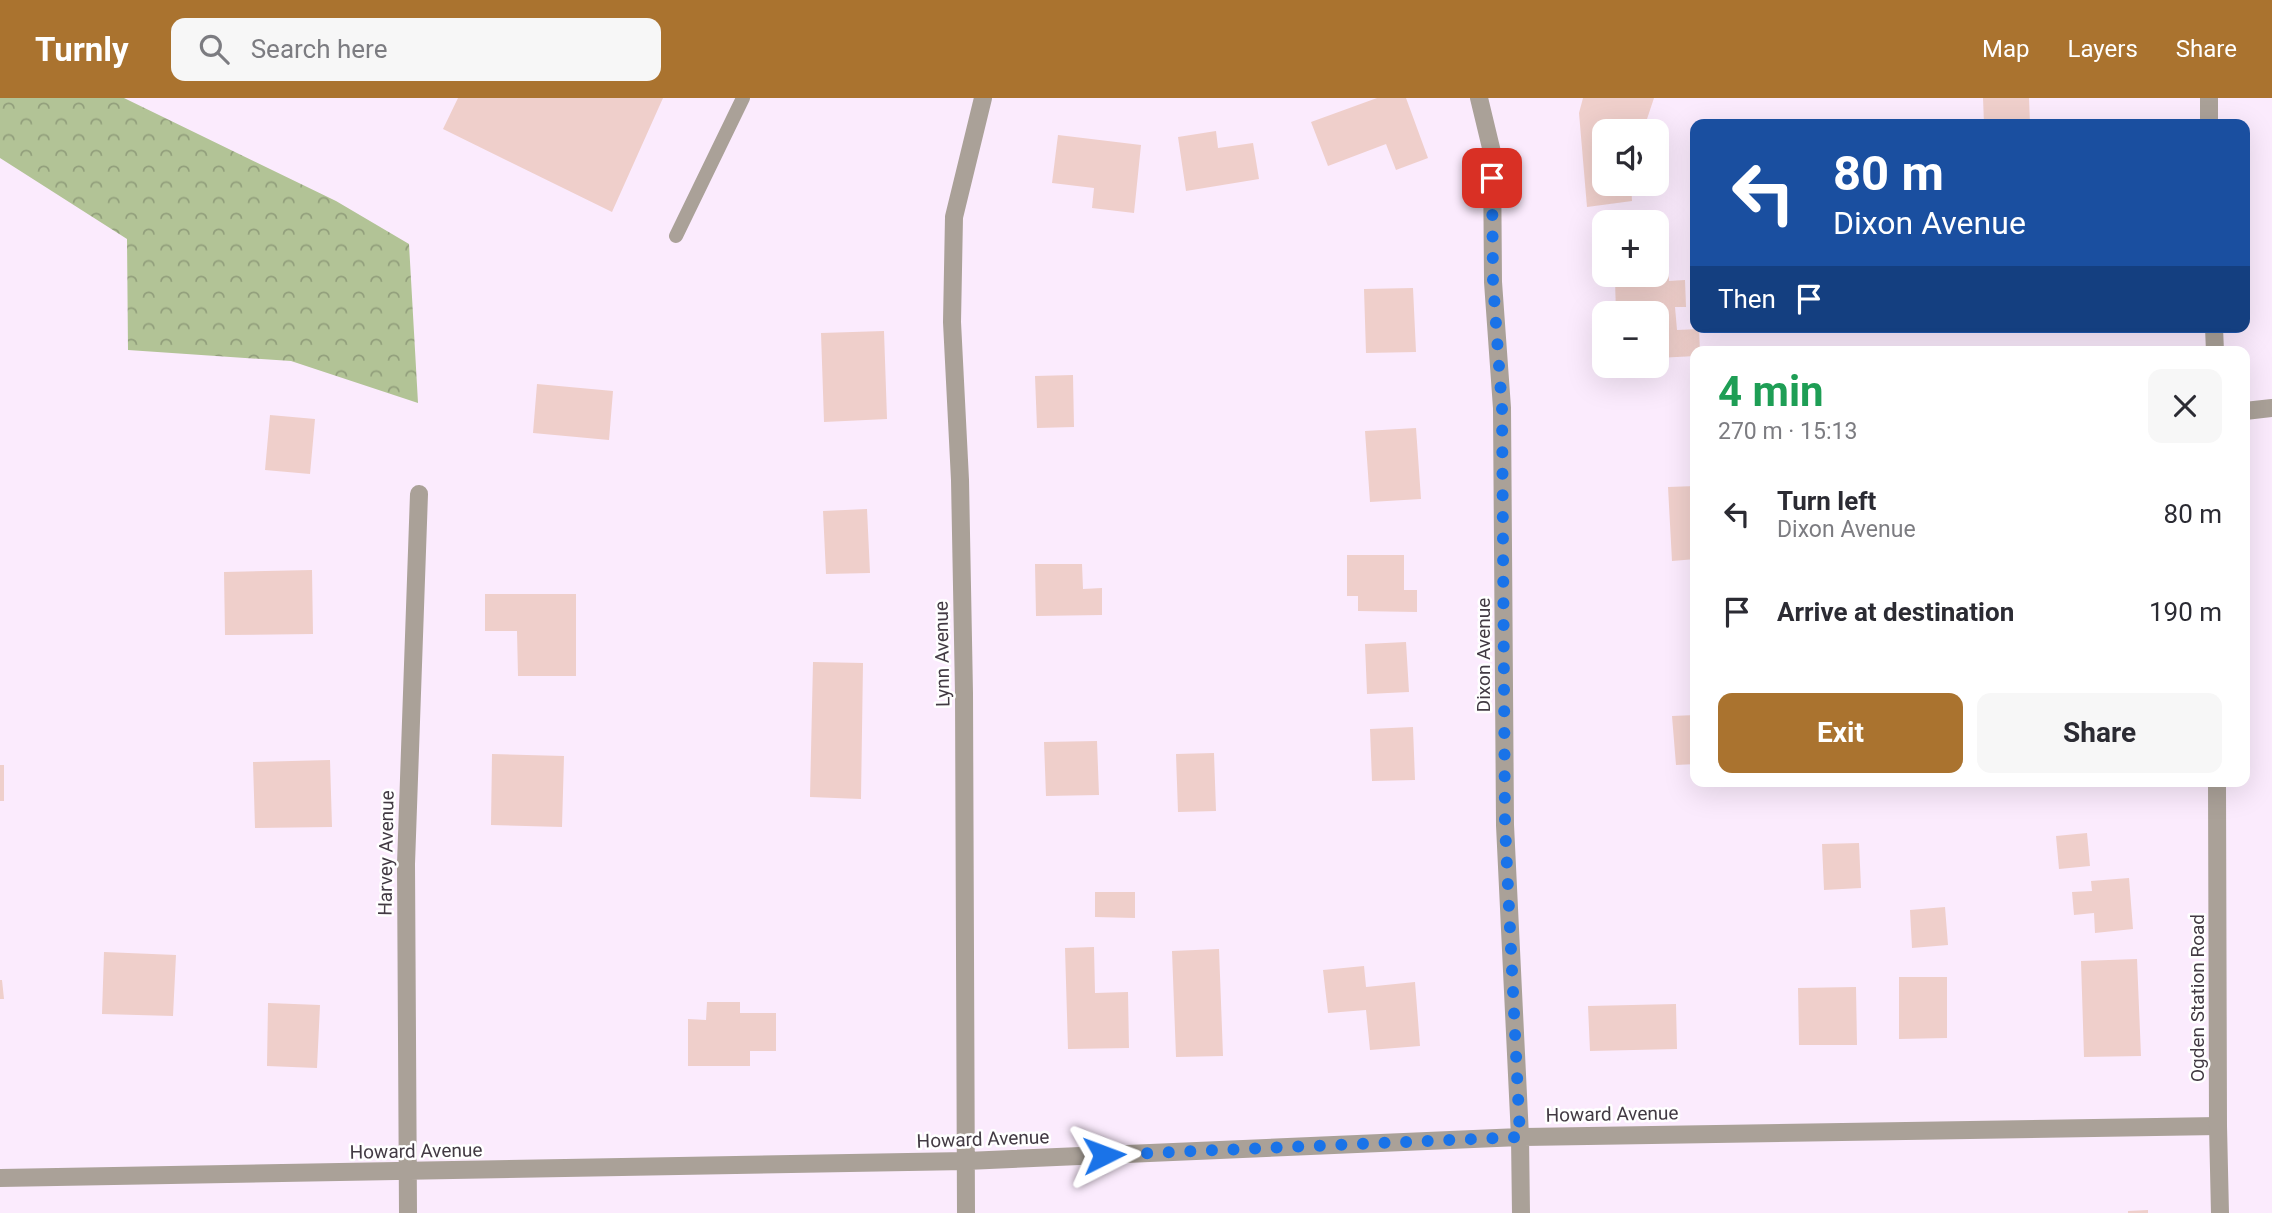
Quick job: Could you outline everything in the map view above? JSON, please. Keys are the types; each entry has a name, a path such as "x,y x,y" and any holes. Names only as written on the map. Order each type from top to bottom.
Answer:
{"street":[{"name":"Lynn Avenue","path":"966,1213 964,693 960,480 952,322 954,217 983,98"},
{"name":"Dixon Avenue","path":"1479,98 1492,152 1493,282 1502,408 1505,825 1520,1137 1521,1213"},
{"path":"2209,98 2210,119"},
{"path":"2250,410 2272,408"},
{"name":"Harvey Avenue","path":"408,1213 406,864 419,494"},
{"name":"Ogden Station Road","path":"2217,787 2220,1213"},
{"name":"Howard Avenue","path":"0,1178 966,1161 1520,1137 2218,1126"}],"lane":[{"path":"676,236 743,98"}],"green space":[{"path":"0,98 124,98 336,201 409,244 418,403 291,361 128,350 127,239 0,158"}],"building":[{"path":"458,98 663,98 612,212 443,129"},
{"path":"1377,98 1406,98 1428,158 1396,170 1386,144 1328,166 1311,122"},
{"path":"1583,98 1654,98 1647,119 1592,119 1592,196 1632,196 1632,201 1587,207 1579,113"},
{"path":"1983,98 2029,98 2030,119 1984,119"},
{"path":"1216,131 1218,148 1253,143 1259,179 1186,191 1178,137"},
{"path":"1058,135 1141,145 1134,213 1092,208 1094,188 1052,183"},
{"path":"1685,280 1686,307 1675,307 1677,330 1690,329 1690,333 1699,333 1700,346 1690,346 1690,356 1669,357 1669,301 1616,301 1615,287 1669,287 1669,281"},
{"path":"1413,288 1416,352 1366,353 1364,289"},
{"path":"884,331 887,419 824,422 821,333"},
{"path":"1073,375 1074,427 1037,428 1035,376"},
{"path":"537,384 613,391 609,440 533,433"},
{"path":"270,415 315,419 310,474 265,470"},
{"path":"1416,428 1421,499 1370,502 1365,431"},
{"path":"1690,486 1690,560 1672,561 1668,487"},
{"path":"867,509 870,573 826,574 823,511"},
{"path":"1347,555 1404,555 1404,590 1417,590 1417,612 1358,611 1358,596 1347,596"},
{"path":"1035,564 1082,564 1083,589 1102,588 1102,615 1036,616"},
{"path":"312,570 313,634 225,635 224,572"},
{"path":"485,594 576,594 576,676 518,676 517,631 485,631"},
{"path":"1406,642 1409,692 1367,694 1365,644"},
{"path":"813,662 863,663 861,799 810,797"},
{"path":"1690,715 1690,764 1676,765 1672,716"},
{"path":"1413,727 1415,780 1372,781 1370,729"},
{"path":"1097,741 1099,795 1046,796 1044,742"},
{"path":"1214,753 1216,811 1178,812 1176,754"},
{"path":"492,754 564,756 562,827 491,825"},
{"path":"330,760 332,827 255,828 253,762"},
{"path":"0,765 4,765 4,801 0,801"},
{"path":"2087,833 2090,866 2059,869 2056,836"},
{"path":"1859,843 1861,888 1824,890 1822,844"},
{"path":"2129,878 2133,929 2095,933 2094,913 2074,915 2072,892 2092,891 2091,881"},
{"path":"1095,892 1135,892 1135,918 1095,917"},
{"path":"1945,907 1948,945 1912,948 1910,910"},
{"path":"1094,947 1095,993 1128,992 1129,1048 1068,1049 1065,948"},
{"path":"1219,949 1223,1056 1176,1057 1172,951"},
{"path":"104,952 176,955 173,1016 102,1014"},
{"path":"2137,959 2141,1056 2084,1057 2081,961"},
{"path":"1364,966 1366,987 1415,982 1420,1046 1370,1050 1366,1010 1328,1013 1323,970"},
{"path":"1899,977 1947,977 1947,1038 1899,1039"},
{"path":"2,980 4,999 0,999"},
{"path":"1856,987 1857,1045 1799,1045 1798,988"},
{"path":"707,1002 740,1002 740,1013 776,1013 776,1051 750,1051 750,1066 688,1066 688,1019 706,1020"},
{"path":"268,1003 320,1005 317,1068 267,1066"},
{"path":"1676,1004 1677,1049 1590,1051 1588,1006"},
{"path":"2148,1210 2148,1213 2128,1213 2128,1211"}],"route":[{"path":"1104,1155 1520,1137 1505,825 1502,408 1493,282 1492,178"}]}
